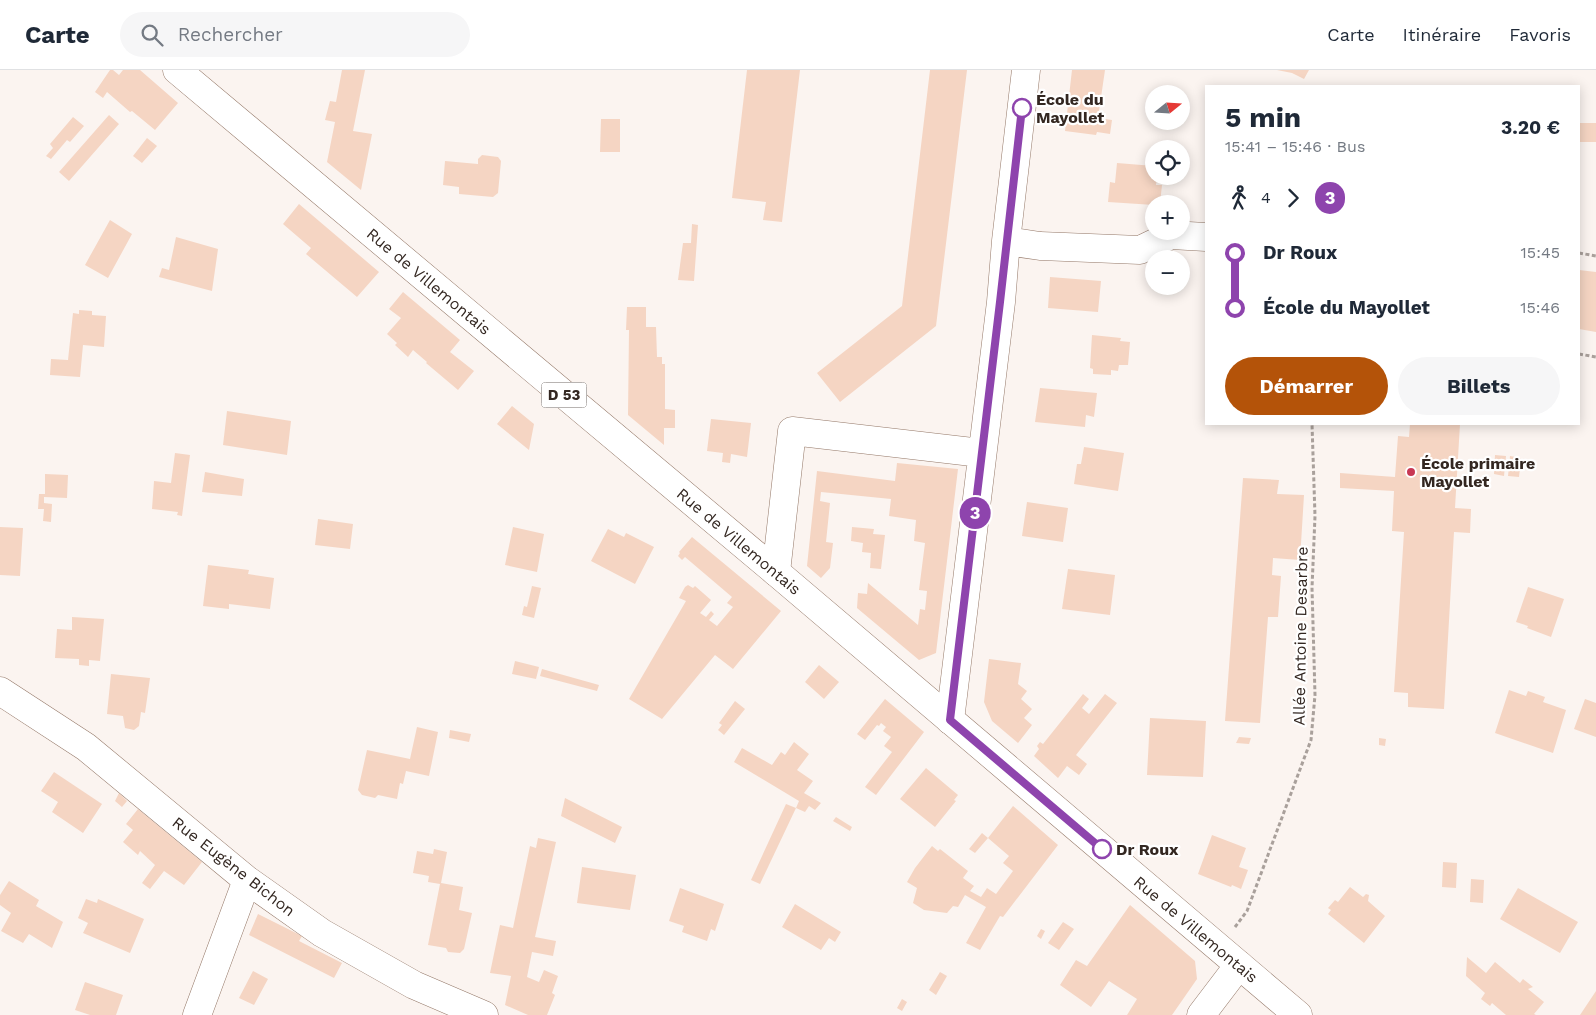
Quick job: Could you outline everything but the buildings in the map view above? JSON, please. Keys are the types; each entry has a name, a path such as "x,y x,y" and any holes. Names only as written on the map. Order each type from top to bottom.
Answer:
{"street":[{"name":"Rue de Villemontais","path":"177,70 776,572 1298,1015"},
{"path":"950,720 1026,70"},
{"path":"1006,241 1040,246 1140,250 1171,236 1205,237"},
{"path":"776,572 792,431 982,453"},
{"name":"Rue Eugène Bichon","path":"0,691 86,747 247,880 322,933 414,986 484,1015"},
{"path":"197,1015 247,880"},
{"path":"1201,1015 1229,957"}],"path":[{"path":"1580,253 1596,256"},
{"path":"1580,354 1596,357"},
{"name":"Allée Antoine Desarbre","path":"1229,957 1311,740 1315,695 1312,588 1315,516 1312,425"}],"bus line":[{"name":"3","path":"1022,108 950,720 1102,849"}],"place":[{"name":"École du Mayollet","path":"1022,108"},
{"name":"École primaire Mayollet","path":"1411,472"},
{"name":"Dr Roux","path":"1102,849"}]}
